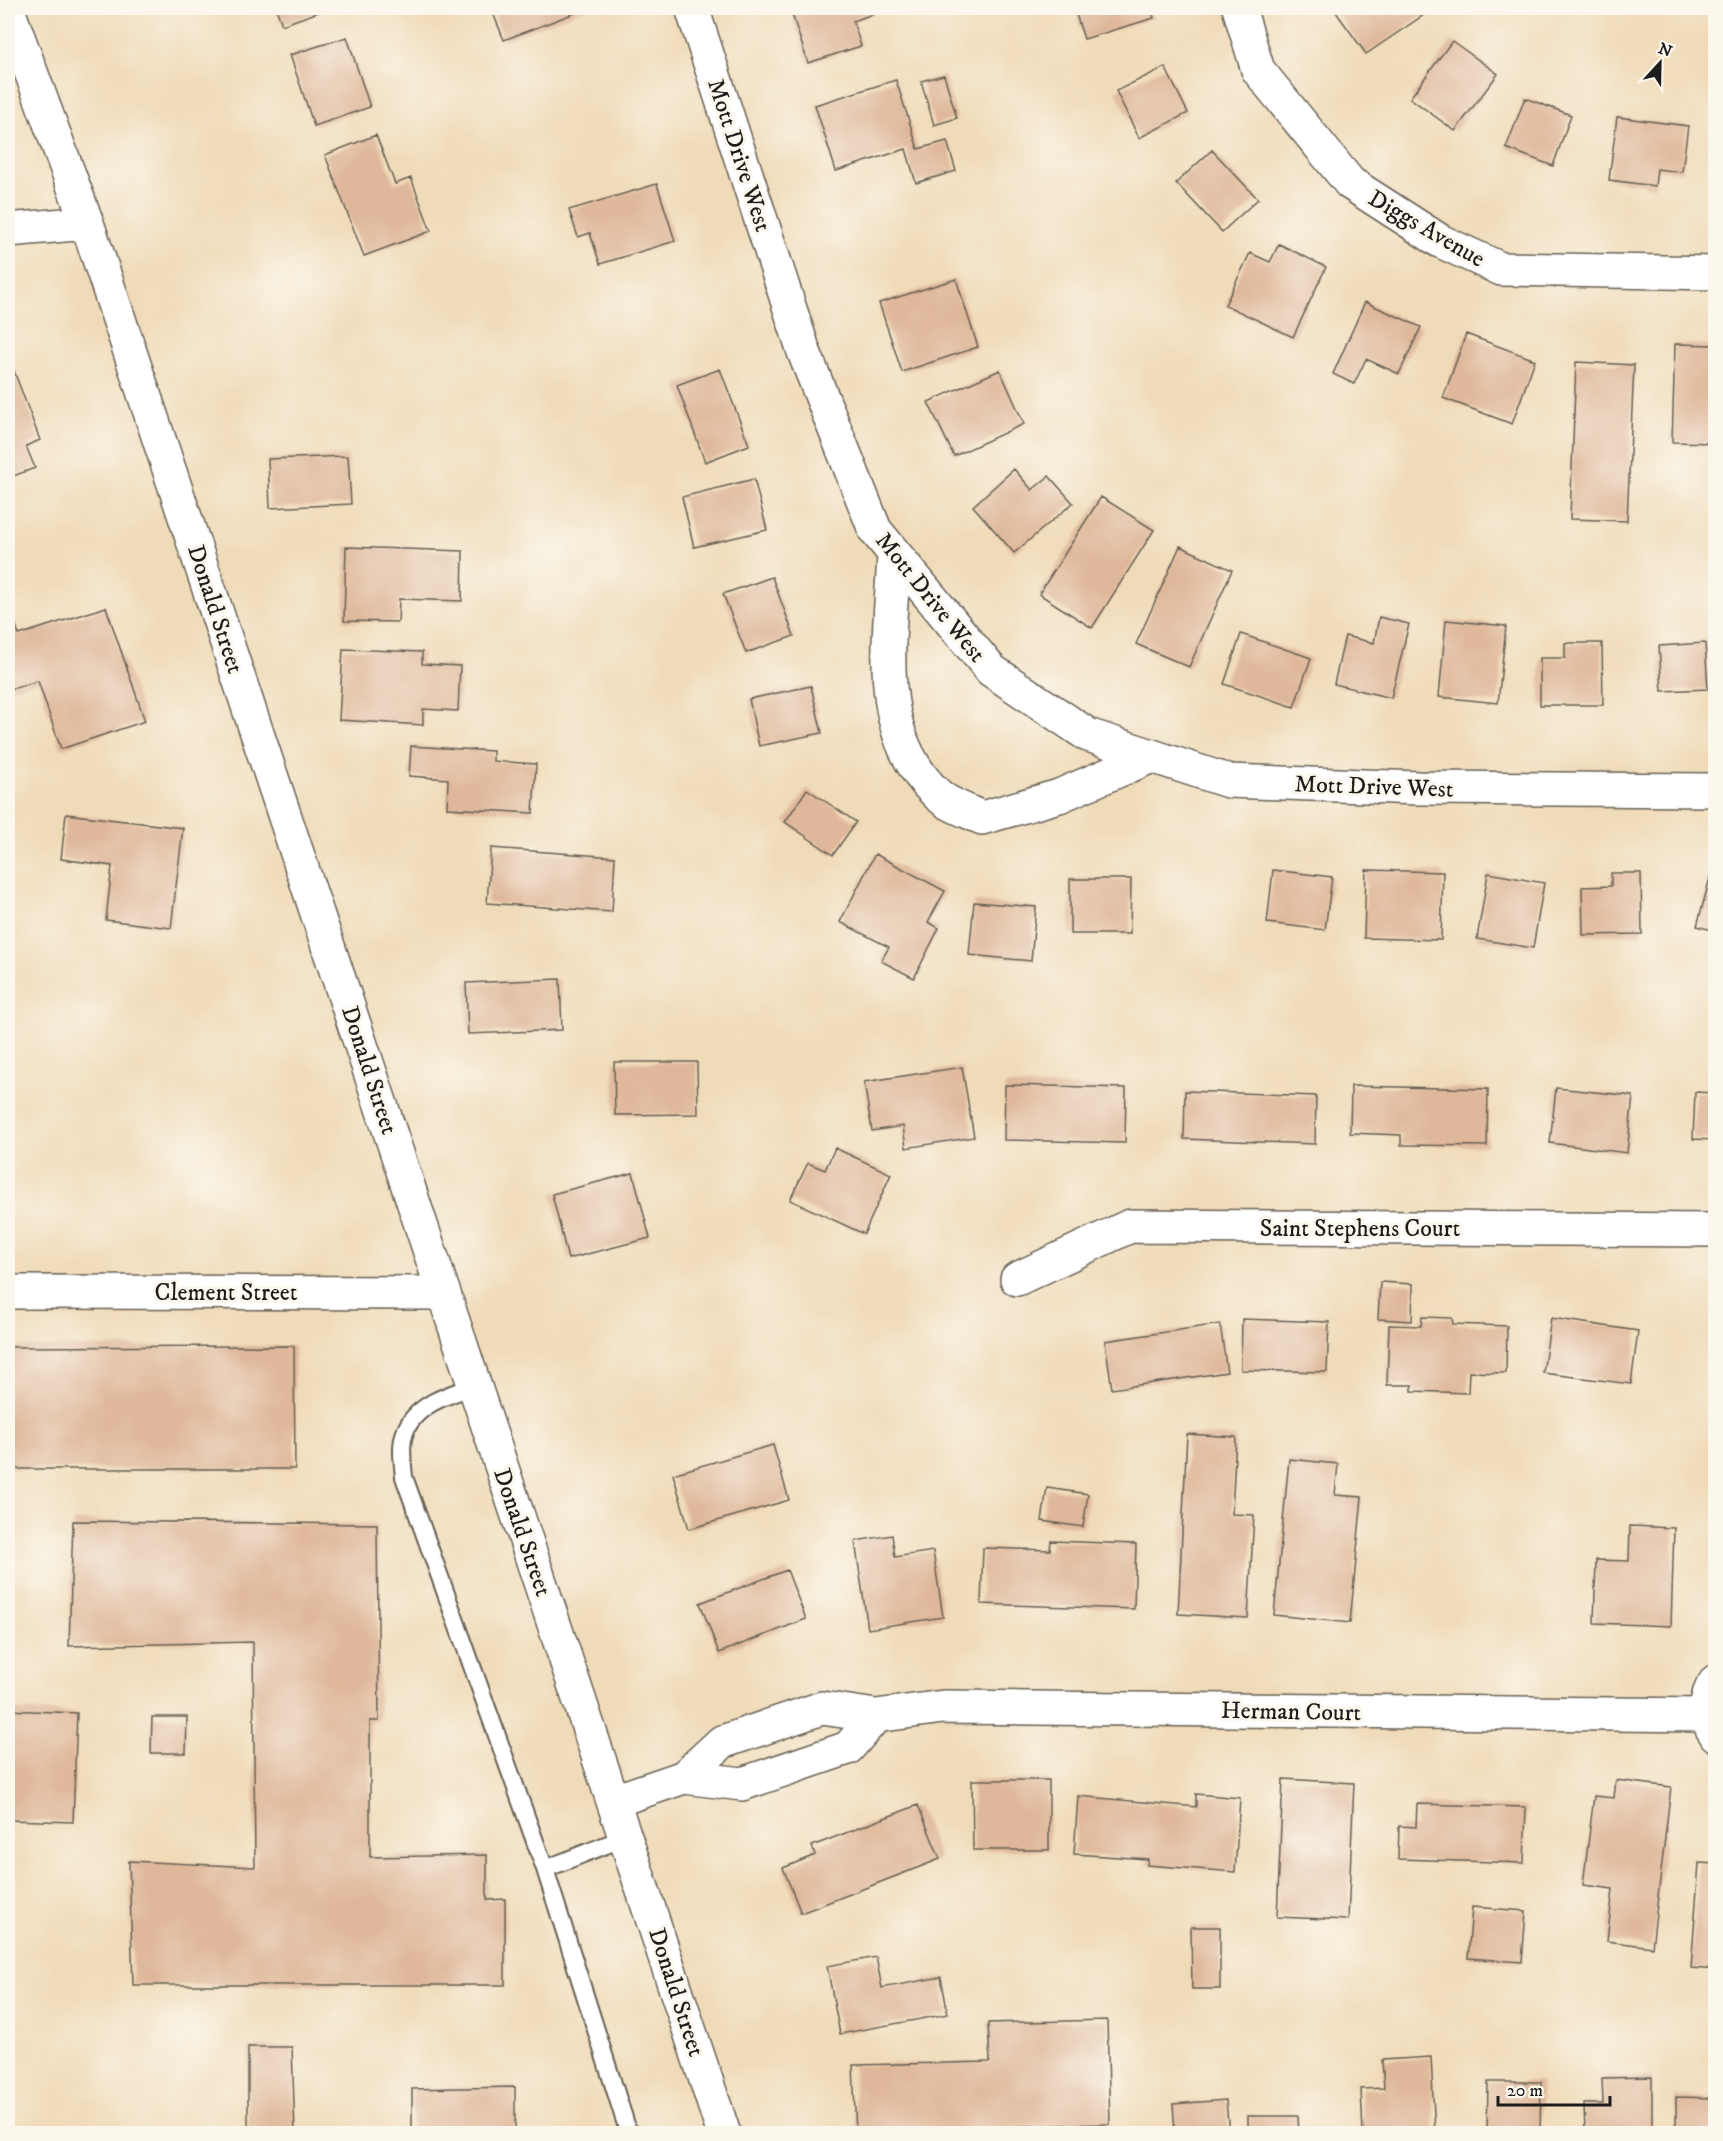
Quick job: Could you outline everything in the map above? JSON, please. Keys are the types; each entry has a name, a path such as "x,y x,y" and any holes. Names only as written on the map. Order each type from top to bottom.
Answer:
{"street":[{"name":"Mott Drive West","path":"692,8 804,352 875,530 991,670 1088,735 1228,781 1511,789 1716,790"},
{"name":"Diggs Avenue","path":"1239,8 1258,70 1350,183 1440,241 1501,269 1716,273"},
{"name":"Donald Street","path":"8,10 87,223 724,2133"},
{"path":"8,230 87,223"},
{"path":"894,553 889,680 894,725 910,764 938,796 982,818 1059,796 1152,756"},
{"name":"Saint Stephens Court","path":"1017,1279 1130,1226 1716,1230"},
{"name":"Clement Street","path":"8,1292 444,1293"},
{"name":"Herman Court","path":"614,1801 684,1777 722,1742 822,1708 876,1716 943,1707 1711,1725 1707,1699 1716,1681"},
{"name":"Herman Court","path":"684,1777 742,1784 848,1748 876,1716"}],"lane":[{"path":"475,1386 441,1397 420,1413 404,1433 402,1451 404,1477 545,1869 629,2133"},
{"path":"545,1869 626,1837"}],"building":[{"path":"276,8 330,8 282,25"},
{"path":"491,8 588,8 504,40"},
{"path":"790,8 874,8 876,13 853,21 861,46 808,63"},
{"path":"1074,8 1151,8 1154,18 1084,39"},
{"path":"1333,8 1434,8 1366,54"},
{"path":"347,37 370,107 314,126 290,55"},
{"path":"1452,41 1498,74 1455,131 1410,98"},
{"path":"1165,67 1188,113 1139,138 1116,91"},
{"path":"944,75 957,118 934,125 921,81"},
{"path":"896,80 918,149 947,141 956,171 916,183 906,149 836,171 815,105"},
{"path":"1525,98 1571,115 1553,166 1506,148"},
{"path":"1617,117 1688,126 1682,172 1657,169 1655,186 1609,180"},
{"path":"376,135 395,184 411,178 431,231 364,256 325,155"},
{"path":"1212,150 1258,199 1222,232 1176,183"},
{"path":"657,184 675,241 600,264 590,233 578,237 569,210"},
{"path":"1279,244 1326,267 1293,337 1225,305 1250,253 1270,262"},
{"path":"956,279 978,347 902,372 879,303"},
{"path":"1365,302 1421,327 1399,374 1366,359 1354,384 1333,374"},
{"path":"1466,334 1535,360 1512,424 1443,398"},
{"path":"1675,344 1716,345 1716,443 1672,442"},
{"path":"8,355 40,440 26,446 35,468 8,478"},
{"path":"1576,362 1634,365 1627,521 1570,519"},
{"path":"720,369 749,445 705,462 677,385"},
{"path":"1000,370 1024,424 954,456 928,402"},
{"path":"348,456 351,504 270,508 268,459"},
{"path":"1014,469 1032,490 1049,476 1073,503 1014,553 973,506"},
{"path":"754,479 767,530 694,547 682,497"},
{"path":"1101,497 1154,530 1092,628 1039,594"},
{"path":"1180,546 1232,570 1189,667 1136,644"},
{"path":"346,547 463,551 462,601 399,599 398,622 344,621"},
{"path":"772,577 794,636 746,653 723,594"},
{"path":"8,601 19,635 106,607 145,721 61,749 38,681 8,690"},
{"path":"1379,617 1409,624 1391,698 1334,684 1345,636 1374,643"},
{"path":"1446,620 1506,626 1498,703 1439,697"},
{"path":"1241,634 1311,658 1294,707 1224,684"},
{"path":"1565,643 1602,643 1603,705 1540,705 1540,658 1565,658"},
{"path":"1705,643 1708,689 1662,691 1659,646"},
{"path":"343,649 422,652 422,664 460,666 458,711 423,709 423,725 339,720"},
{"path":"811,686 822,733 759,746 749,699"},
{"path":"411,746 493,751 493,761 536,764 533,813 447,808 448,779 409,776"},
{"path":"807,789 856,822 833,855 785,822"},
{"path":"66,814 183,828 171,928 106,920 112,866 61,859"},
{"path":"491,848 615,857 612,912 487,903"},
{"path":"875,854 945,891 928,922 939,928 914,978 881,961 889,947 840,922"},
{"path":"1713,867 1716,868 1716,931 1697,926"},
{"path":"1273,870 1332,877 1325,930 1267,923"},
{"path":"1366,870 1443,872 1441,940 1364,938"},
{"path":"1488,873 1544,883 1533,948 1477,939"},
{"path":"1611,873 1641,873 1642,934 1583,935 1582,887 1611,886"},
{"path":"1070,879 1131,879 1130,934 1070,934"},
{"path":"974,902 1036,907 1031,961 969,955"},
{"path":"560,979 562,1030 468,1034 466,983"},
{"path":"614,1062 697,1062 698,1114 615,1115"},
{"path":"962,1067 974,1137 906,1148 903,1126 872,1131 864,1082"},
{"path":"1005,1085 1126,1088 1125,1143 1004,1140"},
{"path":"1351,1086 1488,1089 1487,1146 1401,1145 1401,1135 1350,1133"},
{"path":"1556,1088 1633,1096 1627,1153 1550,1143"},
{"path":"1185,1091 1316,1096 1315,1144 1184,1139"},
{"path":"1695,1092 1716,1093 1716,1140 1693,1139"},
{"path":"835,1148 891,1174 864,1234 790,1200 808,1163 825,1170"},
{"path":"633,1173 650,1238 568,1259 552,1194"},
{"path":"1380,1282 1413,1284 1412,1321 1378,1319"},
{"path":"1422,1317 1452,1318 1453,1324 1507,1326 1506,1373 1469,1372 1468,1393 1412,1391 1412,1385 1387,1385 1389,1325 1421,1326"},
{"path":"1551,1318 1638,1331 1631,1384 1543,1373"},
{"path":"1242,1319 1329,1322 1327,1372 1241,1370"},
{"path":"1220,1324 1227,1372 1112,1389 1105,1341"},
{"path":"294,1346 295,1469 8,1469 8,1347"},
{"path":"1187,1434 1236,1437 1232,1514 1254,1515 1248,1618 1178,1614"},
{"path":"773,1445 789,1500 689,1529 673,1474"},
{"path":"1289,1459 1338,1464 1335,1495 1362,1497 1350,1623 1274,1615"},
{"path":"1047,1488 1088,1494 1083,1527 1042,1521"},
{"path":"73,1521 377,1524 379,1721 370,1721 370,1857 487,1855 487,1900 505,1899 505,1985 133,1985 129,1861 255,1867 253,1642 69,1646"},
{"path":"1630,1526 1674,1528 1671,1626 1594,1623 1596,1560 1629,1561"},
{"path":"892,1535 895,1557 933,1551 943,1617 868,1629 855,1541"},
{"path":"1051,1541 1136,1544 1134,1609 981,1604 983,1548 1050,1550"},
{"path":"787,1570 806,1619 719,1653 700,1603"},
{"path":"8,1710 77,1713 73,1822 8,1820"},
{"path":"152,1717 187,1717 186,1753 151,1753"},
{"path":"1283,1779 1354,1783 1348,1920 1277,1917"},
{"path":"972,1780 1049,1780 1049,1850 973,1850"},
{"path":"1616,1780 1671,1787 1652,1947 1607,1941 1613,1889 1583,1885 1594,1796 1614,1798"},
{"path":"1196,1794 1240,1798 1235,1872 1147,1865 1148,1859 1074,1854 1078,1796 1196,1807"},
{"path":"1417,1804 1526,1807 1524,1863 1398,1859 1399,1826 1416,1827"},
{"path":"918,1805 940,1859 801,1913 783,1868 815,1855 812,1846"},
{"path":"1699,1863 1716,1864 1716,1970 1691,1968"},
{"path":"1472,1907 1526,1911 1522,1962 1468,1958"},
{"path":"1191,1927 1220,1927 1220,1989 1192,1989"},
{"path":"876,1957 882,1988 941,1977 948,2014 840,2034 827,1966"},
{"path":"1107,2020 1110,2124 977,2127 977,2134 856,2134 853,2065 990,2062 988,2023"},
{"path":"248,2047 292,2047 295,2134 248,2134"},
{"path":"1431,2057 1435,2134 1363,2134 1361,2089 1384,2088 1382,2060"},
{"path":"1652,2077 1652,2134 1585,2134 1584,2104 1603,2104 1602,2078"},
{"path":"1488,2082 1541,2082 1540,2134 1487,2134"},
{"path":"515,2087 515,2134 412,2134 412,2089"},
{"path":"1676,2097 1716,2098 1716,2134 1676,2134"},
{"path":"1226,2100 1229,2134 1175,2134 1173,2104"},
{"path":"1248,2116 1298,2116 1299,2134 1248,2134"}]}
